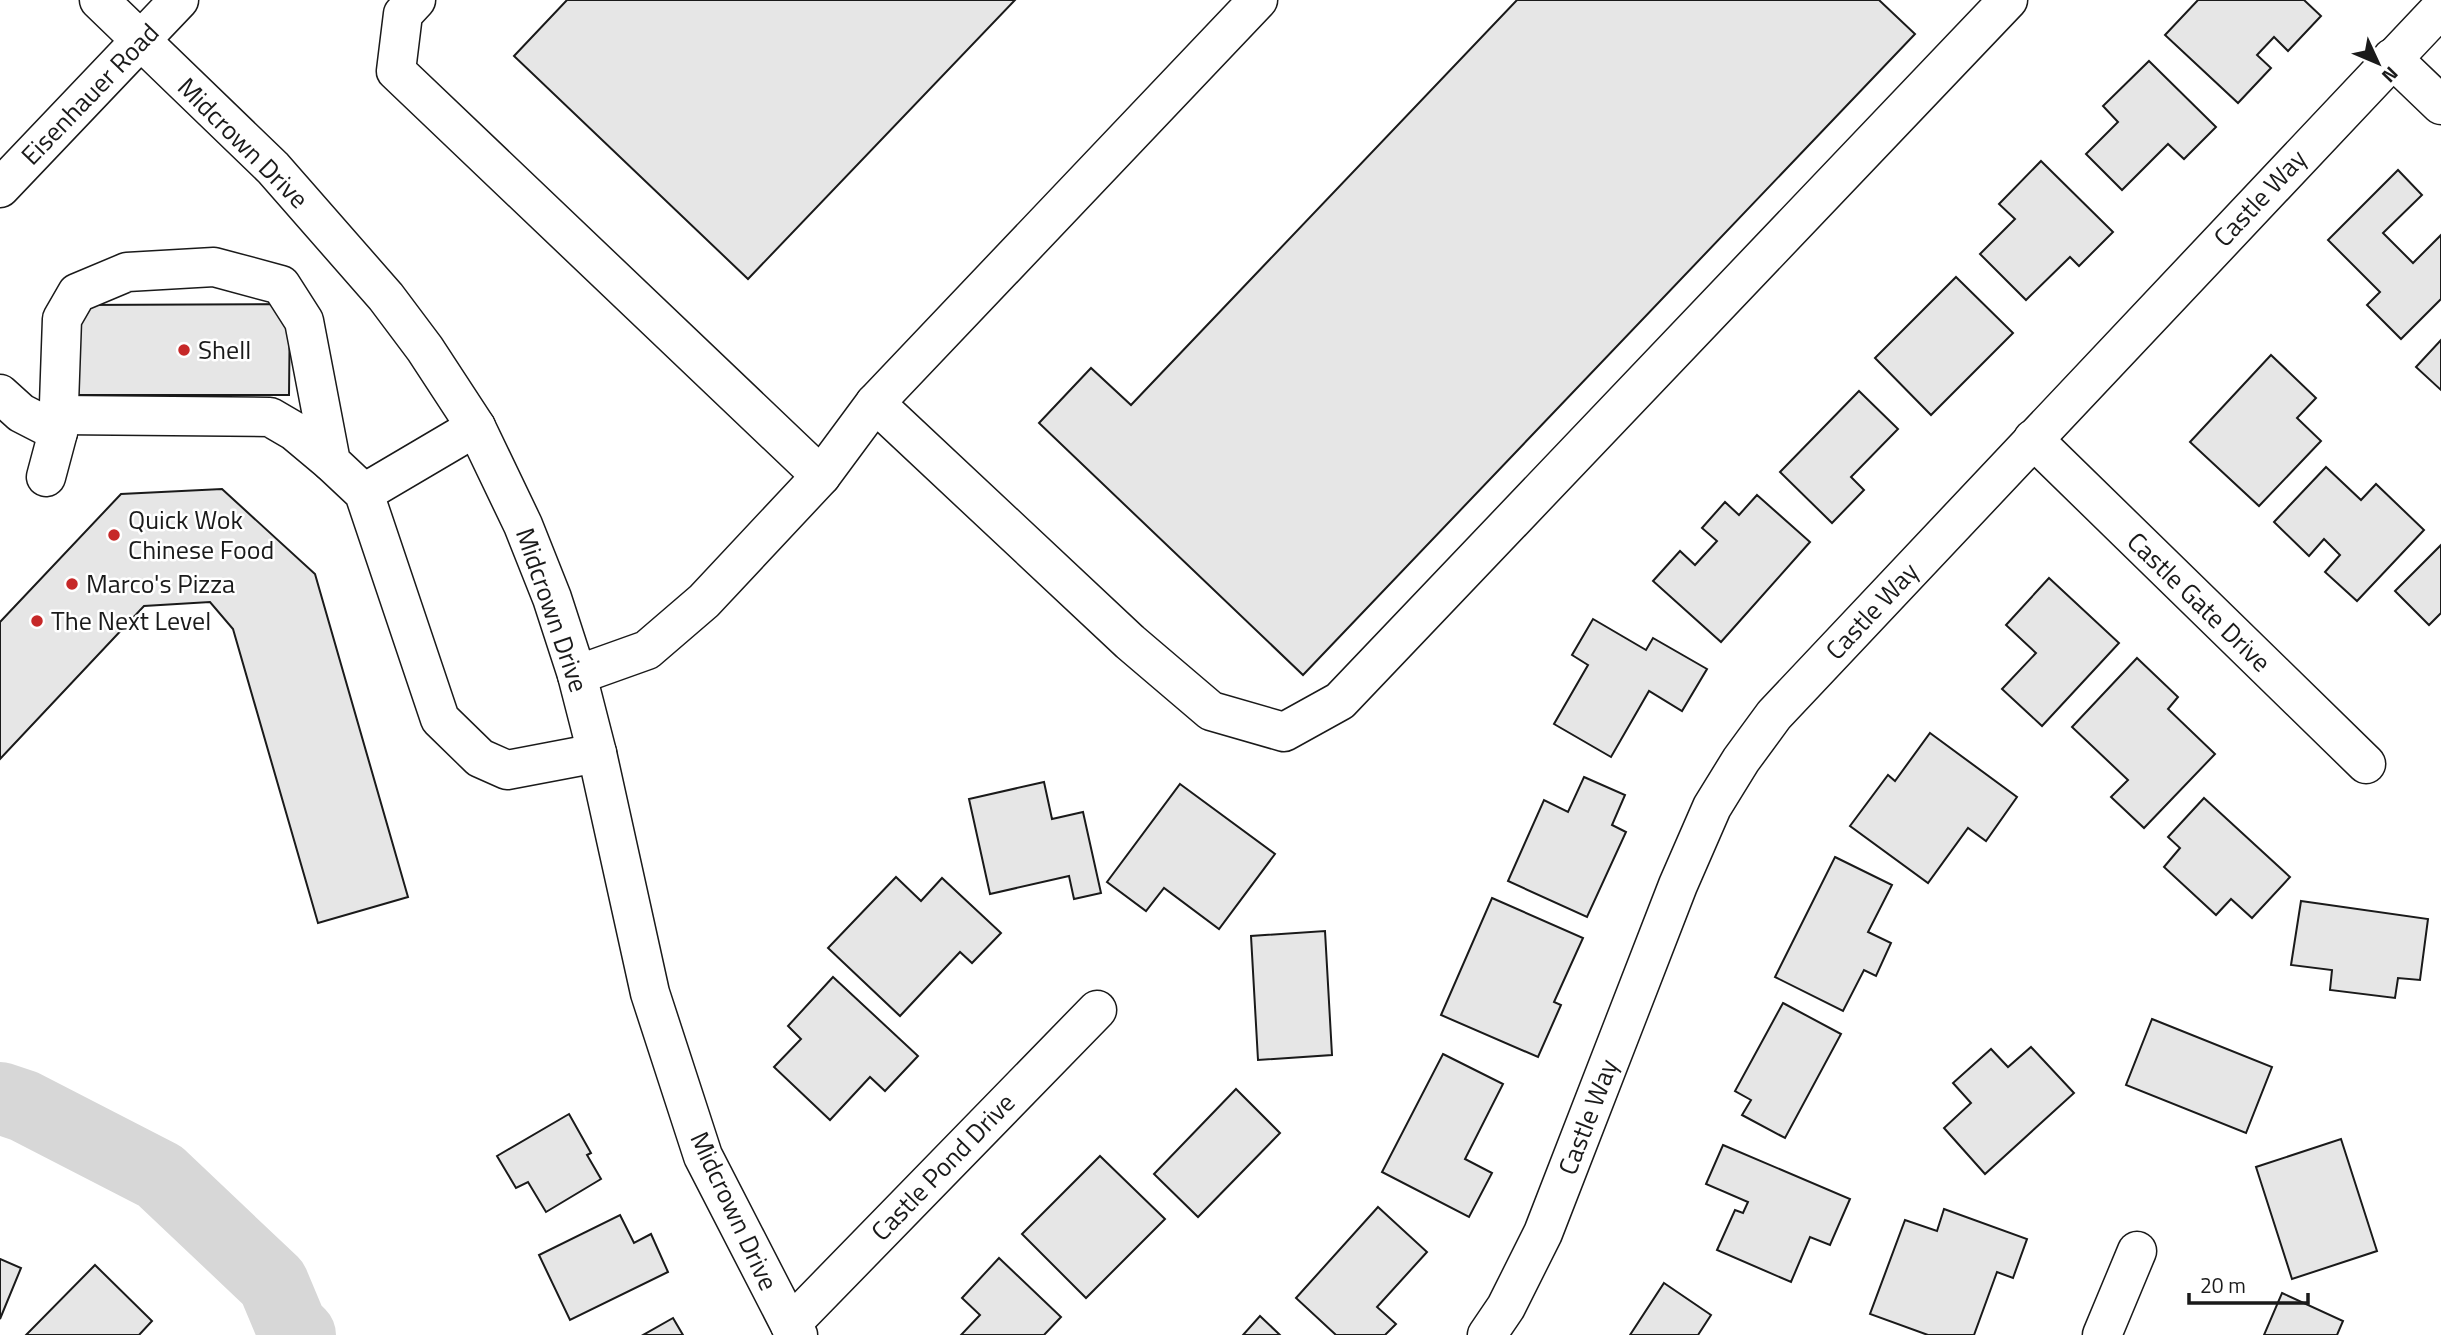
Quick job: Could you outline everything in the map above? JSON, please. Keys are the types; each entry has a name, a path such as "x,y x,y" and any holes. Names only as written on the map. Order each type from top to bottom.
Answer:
{"street":[{"name":"Midcrown Drive","path":"99,0 273,169 386,297 425,349 476,427 523,525 552,598 577,675 597,752 650,993 703,1156 794,1330"},
{"name":"Eisenhauer Road","path":"0,188 179,0"},
{"path":"416,0 403,13 396,71 821,476"},
{"path":"577,675 647,650 704,601 821,476 875,403 1258,0"},
{"path":"875,403 1130,642 1211,712 1283,732 1340,701 1997,4"},
{"name":"Castle Way","path":"1488,1335 1506,1307 1543,1233 1678,885 1712,807 1741,760 1774,715 2441,8"},
{"path":"2392,58 2441,105"},
{"path":"46,477 58,424 62,319 77,293 127,272 214,268 281,285 304,321 331,462"},
{"path":"0,394 20,413 58,424 270,417 294,431 364,493 440,719 480,758 507,770 597,752"},
{"path":"364,493 476,427"},
{"name":"Castle Gate Drive","path":"2033,439 2366,764"},
{"name":"Castle Pond Drive","path":"794,1330 1097,1010"},
{"path":"2102,1335 2137,1251"}],"building":[{"path":"567,0 1015,0 748,279 514,56"},
{"path":"1517,0 1879,0 1915,34 1303,675 1039,423 1091,368 1131,405"},
{"path":"2198,0 2304,0 2321,16 2288,51 2274,37 2257,55 2271,68 2238,103 2165,35"},
{"path":"2149,61 2216,127 2184,159 2168,144 2122,190 2086,154 2118,122 2103,106"},
{"path":"2041,161 2113,232 2079,266 2070,257 2026,300 1980,254 2015,219 1999,204"},
{"path":"2398,170 2422,195 2383,233 2413,263 2441,235 2441,299 2401,339 2367,305 2380,292 2328,240"},
{"path":"1956,277 2013,333 1931,415 1875,358"},
{"name":"Shell","path":"290,304 289,395 77,395 78,305"},
{"path":"2441,340 2441,390 2416,367"},
{"path":"2271,355 2316,398 2297,418 2321,441 2259,506 2190,442"},
{"path":"1859,391 1898,429 1851,477 1864,490 1832,523 1780,472"},
{"path":"2326,467 2361,500 2376,484 2424,530 2357,601 2325,572 2340,555 2324,539 2309,556 2274,522"},
{"path":"222,489 315,574 408,897 318,923 233,629 210,602 144,606 0,759 0,622 121,494"},
{"path":"1757,495 1810,542 1721,642 1653,581 1680,551 1695,565 1717,541 1702,528 1725,502 1739,515"},
{"path":"2441,545 2441,613 2429,625 2395,591"},
{"path":"2049,578 2119,643 2042,726 2002,689 2036,653 2006,625"},
{"path":"1593,619 1646,650 1653,638 1707,669 1682,711 1649,691 1611,757 1554,724 1588,665 1572,655"},
{"path":"2137,658 2178,697 2168,709 2215,754 2144,828 2111,797 2128,780 2072,727"},
{"path":"1930,733 2017,797 1986,841 1968,828 1928,883 1850,826 1888,775 1895,781"},
{"path":"1584,777 1625,795 1612,825 1626,832 1587,917 1508,881 1544,800 1568,812"},
{"path":"1044,782 1052,819 1083,812 1101,893 1074,899 1069,876 990,894 969,799"},
{"path":"1180,784 1275,854 1219,929 1164,888 1146,911 1107,882"},
{"path":"2204,798 2290,877 2252,918 2231,899 2216,915 2164,867 2180,848 2168,837"},
{"path":"1835,857 1892,885 1868,932 1891,943 1876,976 1864,970 1843,1011 1775,977"},
{"path":"896,877 921,901 942,878 1001,933 972,963 960,952 900,1016 828,948"},
{"path":"1492,898 1583,938 1554,1002 1561,1005 1538,1057 1441,1015"},
{"path":"2301,901 2428,919 2420,980 2398,978 2395,998 2330,990 2332,970 2291,965"},
{"path":"1325,931 1332,1055 1258,1060 1251,936"},
{"path":"833,977 918,1056 885,1091 870,1077 830,1120 774,1067 801,1039 788,1026"},
{"path":"1783,1003 1841,1034 1785,1138 1742,1115 1751,1100 1735,1091"},
{"path":"2152,1019 2272,1067 2246,1133 2126,1085"},
{"path":"2031,1047 2074,1093 1985,1174 1944,1128 1971,1103 1953,1083 1991,1049 2008,1067"},
{"path":"1443,1054 1503,1084 1465,1159 1492,1173 1469,1217 1382,1172"},
{"path":"1236,1089 1280,1133 1198,1217 1154,1174"},
{"path":"569,1114 591,1153 587,1155 601,1179 546,1212 528,1182 516,1188 497,1156"},
{"path":"2341,1139 2377,1251 2292,1279 2256,1167"},
{"path":"1723,1145 1850,1199 1830,1245 1810,1237 1791,1282 1717,1250 1735,1210 1743,1213 1748,1202 1706,1184"},
{"path":"1100,1156 1165,1219 1086,1298 1022,1234"},
{"path":"1378,1207 1427,1252 1377,1307 1396,1324 1385,1335 1336,1335 1296,1298"},
{"path":"1944,1209 2027,1239 2013,1278 1997,1272 1974,1335 1928,1335 1870,1314 1905,1220 1937,1231"},
{"path":"620,1215 634,1243 651,1234 668,1272 570,1320 539,1255"},
{"path":"999,1258 1061,1317 1044,1335 961,1335 980,1315 962,1298"},
{"path":"0,1259 21,1268 0,1319"},
{"path":"95,1265 152,1321 139,1335 26,1335"},
{"path":"1664,1283 1711,1315 1698,1335 1630,1335"},
{"path":"2282,1293 2343,1321 2337,1335 2264,1335"},
{"path":"1260,1316 1280,1335 1243,1335"},
{"path":"673,1318 683,1335 643,1335"}],"waterway":[{"path":"0,1098 24,1106 160,1176 273,1283 291,1326 300,1335"}],"place":[{"name":"Shell","path":"184,350"},
{"name":"Quick Wok Chinese Food","path":"114,535"},
{"name":"Marco's Pizza","path":"72,584"},
{"name":"The Next Level","path":"37,621"}]}
